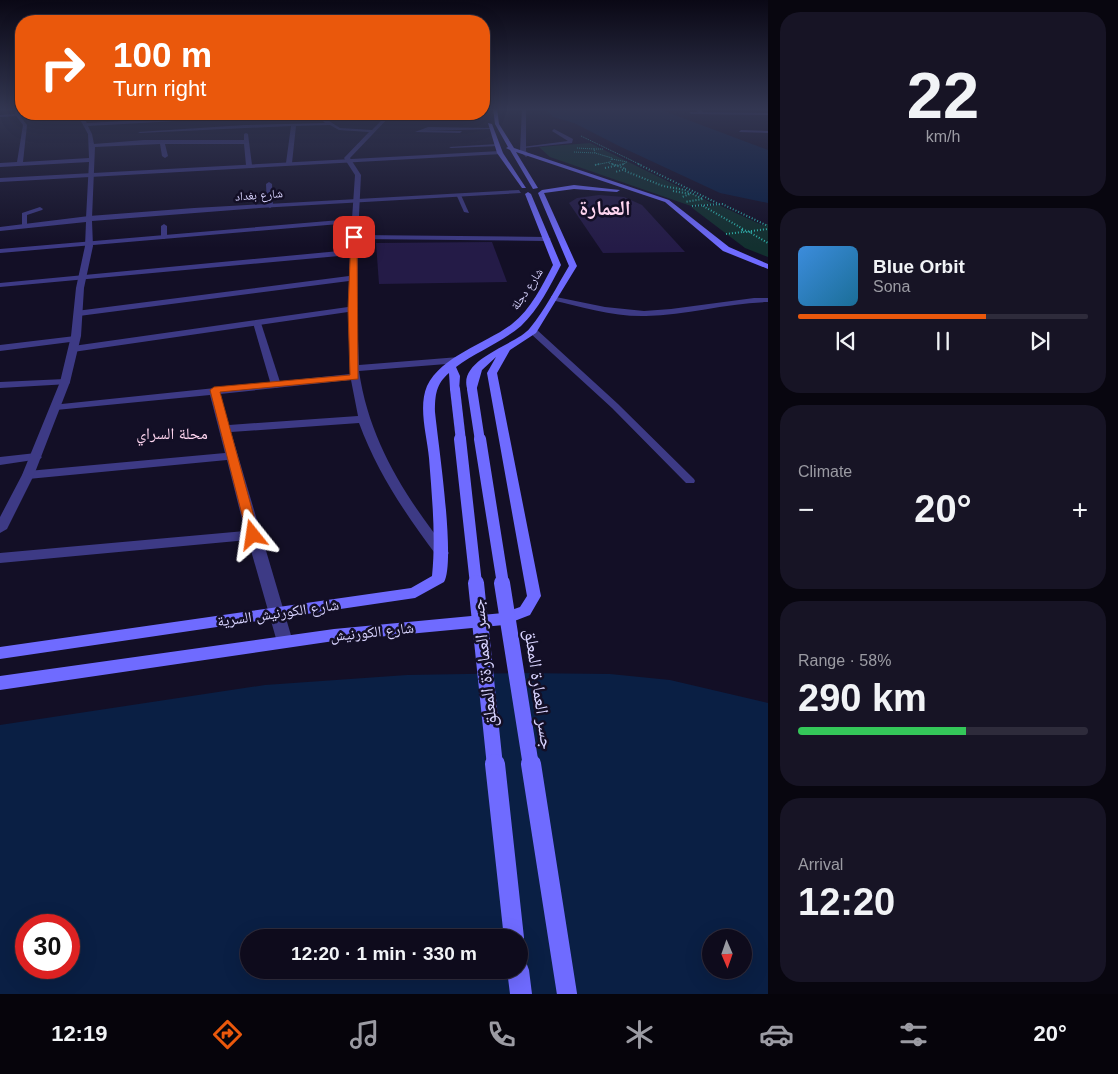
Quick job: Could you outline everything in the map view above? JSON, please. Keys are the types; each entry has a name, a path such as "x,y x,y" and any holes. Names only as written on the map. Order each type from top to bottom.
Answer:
{"main road":[{"name":"شارع دجلة","path":"472,389 474,373 479,366 533,331 573,266 546,202 532,191 501,154"},
{"name":"شارع دجلة","path":"435,464 431,424 431,392 433,384 455,364 516,325 529,311 558,265 547,239 532,191 512,154"},
{"path":"526,155 660,202 671,208 712,245 729,257 768,268"},
{"path":"532,191 555,185 582,185 637,193"},
{"path":"532,191 574,187 601,188 637,193"},
{"path":"546,202 550,197 564,192 601,188"},
{"name":"شارع دجلة","path":"495,397 492,373 506,348"},
{"name":"جسر العمارةة المعلق","path":"455,364 455,389 513,929"},
{"name":"جسر العمارة المعلق","path":"472,389 488,480 530,768 567,994"},
{"name":"شارع الكورنيش","path":"0,682 286,642 504,619 525,611 534,596 495,397"},
{"name":"شارع الكورنيش السرية","path":"0,653 415,593 439,578 442,554 435,464"},
{"path":"519,979 521,994"}],"street":[{"path":"20,164 21,154"},
{"path":"0,529 36,457 65,382 74,344 82,278 89,243 91,154"},
{"path":"248,154 249,165"},
{"path":"289,163 290,154"},
{"path":"350,154 347,158 358,175 354,221 352,309 354,373 364,419 386,470 407,508 442,554"},
{"path":"0,180 249,165 349,162 477,154"},
{"path":"0,165 91,160"},
{"path":"269,184 270,206"},
{"name":"شارع بغداد","path":"0,230 89,218 356,200 532,191"},
{"path":"0,251 354,221"},
{"path":"354,237 547,239"},
{"path":"0,285 354,252"},
{"path":"79,313 353,278"},
{"path":"0,348 74,344 257,323 352,309"},
{"path":"56,407 276,385 354,373 455,364"},
{"path":"0,385 65,382"},
{"path":"214,390 253,535 286,642"},
{"path":"225,429 364,419"},
{"path":"28,475 232,456"},
{"path":"0,461 36,457"},
{"path":"0,558 253,535"}],"lane":[{"path":"458,195 467,212"},
{"path":"24,226 24,214 40,209"},
{"path":"164,226 164,237"},
{"path":"554,298 631,314 657,313 745,300 768,300"},
{"path":"257,323 276,385"},
{"path":"533,331 614,406 690,481"}],"path":[{"path":"603,168 621,166 627,162 612,159 605,154"},
{"path":"619,154 768,228"},
{"path":"609,163 612,159"},
{"path":"596,165 609,163 621,166 626,169 625,171"},
{"path":"589,164 610,171 625,171 647,180 691,194 703,199 692,202 678,198 688,197 691,194"},
{"path":"631,176 636,175"},
{"path":"669,193 677,191 691,194"},
{"path":"691,206 719,204"},
{"path":"703,206 768,243"},
{"path":"751,232 768,228"},
{"path":"726,234 743,230"}],"green space":[{"path":"547,154 613,154 714,204 691,206"},
{"path":"719,205 762,225 768,224 768,257 745,248 691,207"}],"water":[{"path":"637,154 768,154 768,203 720,193"},
{"path":"610,674 670,680 768,703 768,994 0,994 0,725 265,685 407,675"}],"building":[{"path":"599,195 624,197 642,205 685,252 603,253 569,203 577,198"},
{"path":"492,242 507,282 379,284 376,243"}],"district":[{"name":"العمارة","path":"605,208"},
{"name":"محلة السراي","path":"172,433"}],"route":[{"path":"253,535 214,390 355,377 352,309 354,237"}]}
